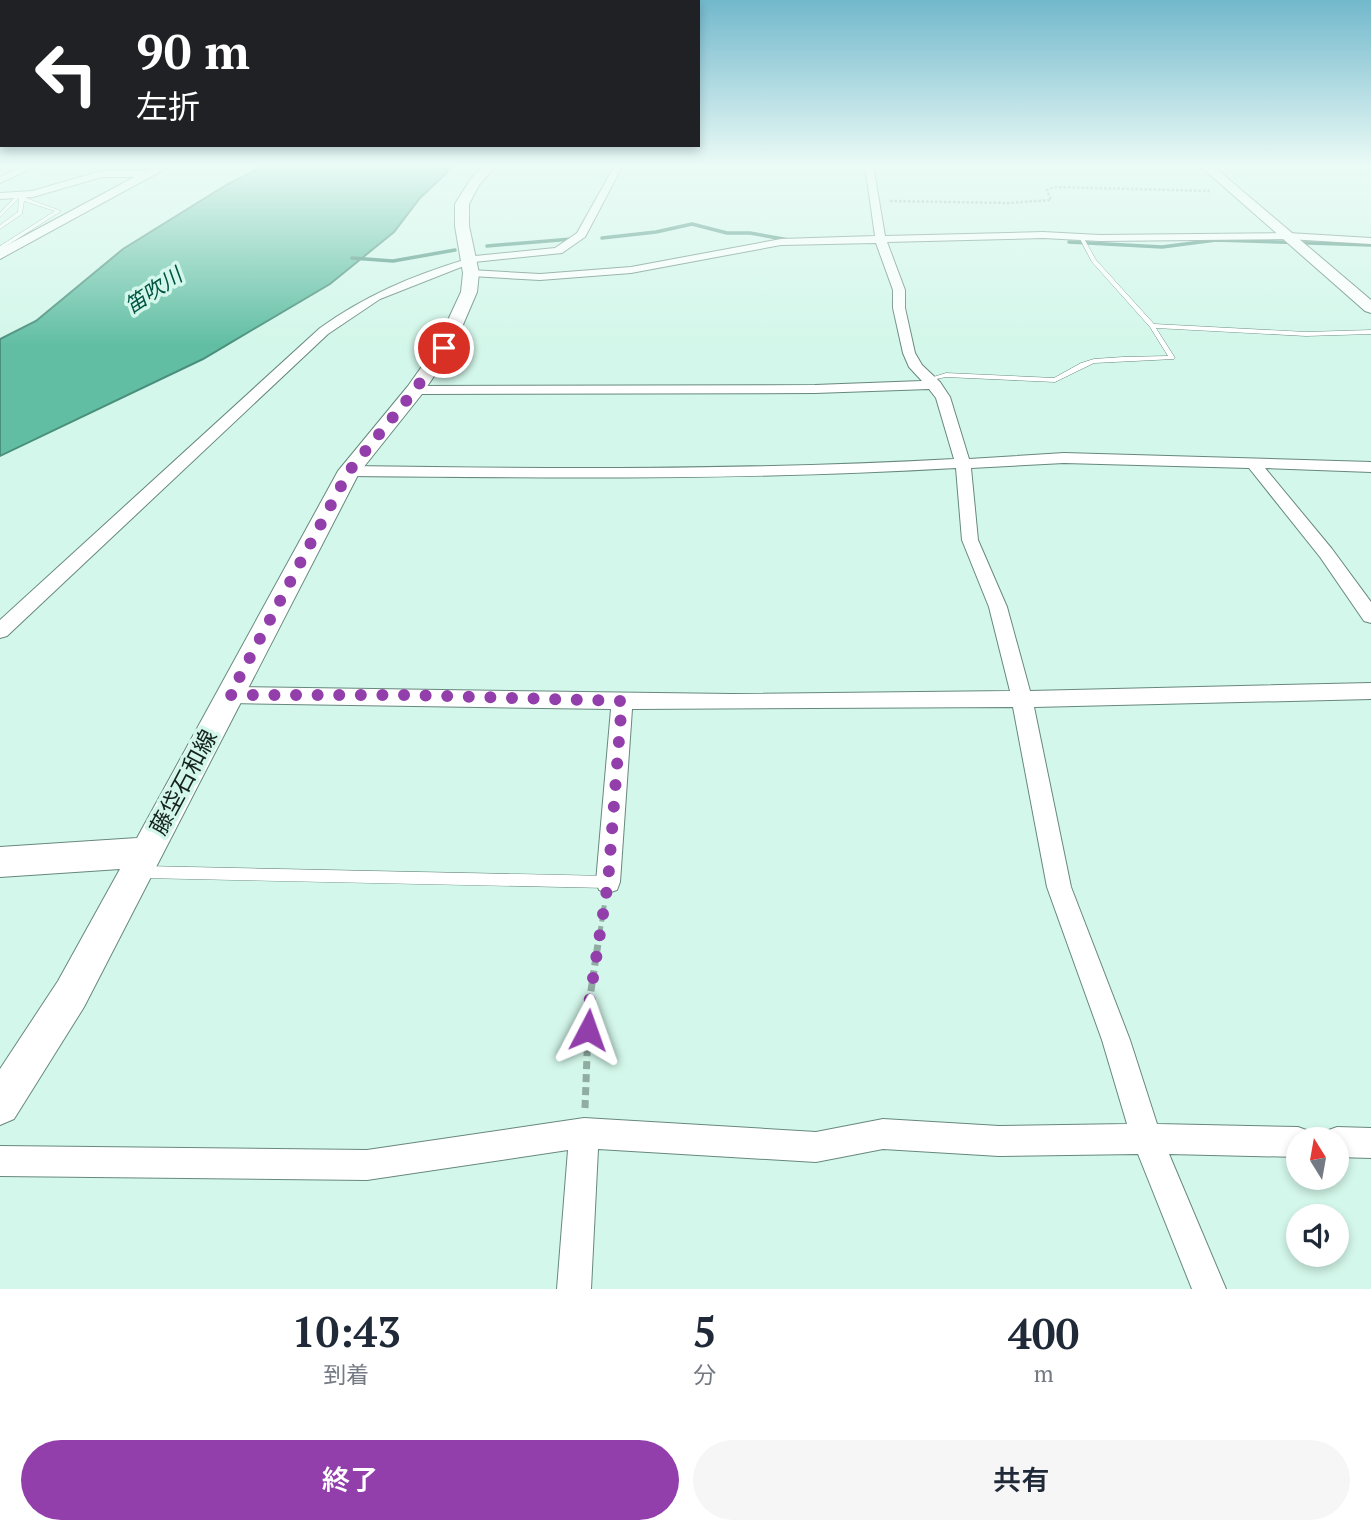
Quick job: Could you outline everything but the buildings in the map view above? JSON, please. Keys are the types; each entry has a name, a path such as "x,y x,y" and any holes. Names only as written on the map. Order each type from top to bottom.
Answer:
{"main road":[{"path":"0,255 55,225"},
{"name":"藤垈石和線","path":"0,1105 71,994 349,471 415,390 444,348 469,292 469,263 463,225"},
{"path":"1292,240 1371,308"},
{"path":"0,862 141,862"}],"street":[{"path":"0,631 324,331 349,312 400,284 469,263 547,253 568,245 585,225"},
{"path":"879,225 881,241 899,290 899,308 909,353 916,367 932,383 947,408 962,465 970,540 998,607 1022,699 1059,887 1116,1040 1147,1139 1209,1289"},
{"path":"1274,225 1292,240"},
{"path":"469,263 540,277 590,274 695,260 745,247 781,242 1371,241"},
{"path":"415,390 815,389 932,383"},
{"path":"349,471 595,474 844,470 1064,458 1371,467"},
{"path":"1252,462 1326,552 1371,616"},
{"path":"230,695 407,695 622,701 1022,699 1371,691"},
{"path":"608,882 622,701"},
{"path":"574,1289 584,1133"},
{"path":"0,1161 366,1165 584,1133 816,1147 883,1134 999,1141 1147,1139 1286,1142"},
{"path":"1349,1142 1371,1143"}],"lane":[{"path":"0,248 36,225"},
{"path":"932,383 946,375 1055,380 1068,376 1075,368 1092,361 1172,358 1152,326 1114,285 1081,240"},
{"path":"1152,326 1306,334 1371,332"},
{"path":"141,862 608,882"}],"path":[{"path":"584,1133 589,1004 608,882"}],"water":[{"name":"笛吹川","path":"161,225 399,225 330,284 203,359 0,456 0,339 36,321 123,249"}],"waterway":[{"path":"602,238 656,232 687,225"},
{"path":"696,225 727,233 750,233 789,240"},
{"path":"487,246 572,239"},
{"path":"1069,242 1162,247 1216,240 1371,245"},
{"path":"352,258 393,261 455,250"}],"route":[{"path":"444,348 415,390 349,471 230,695 407,695 622,701 608,882 589,1004 588,1030"}]}
